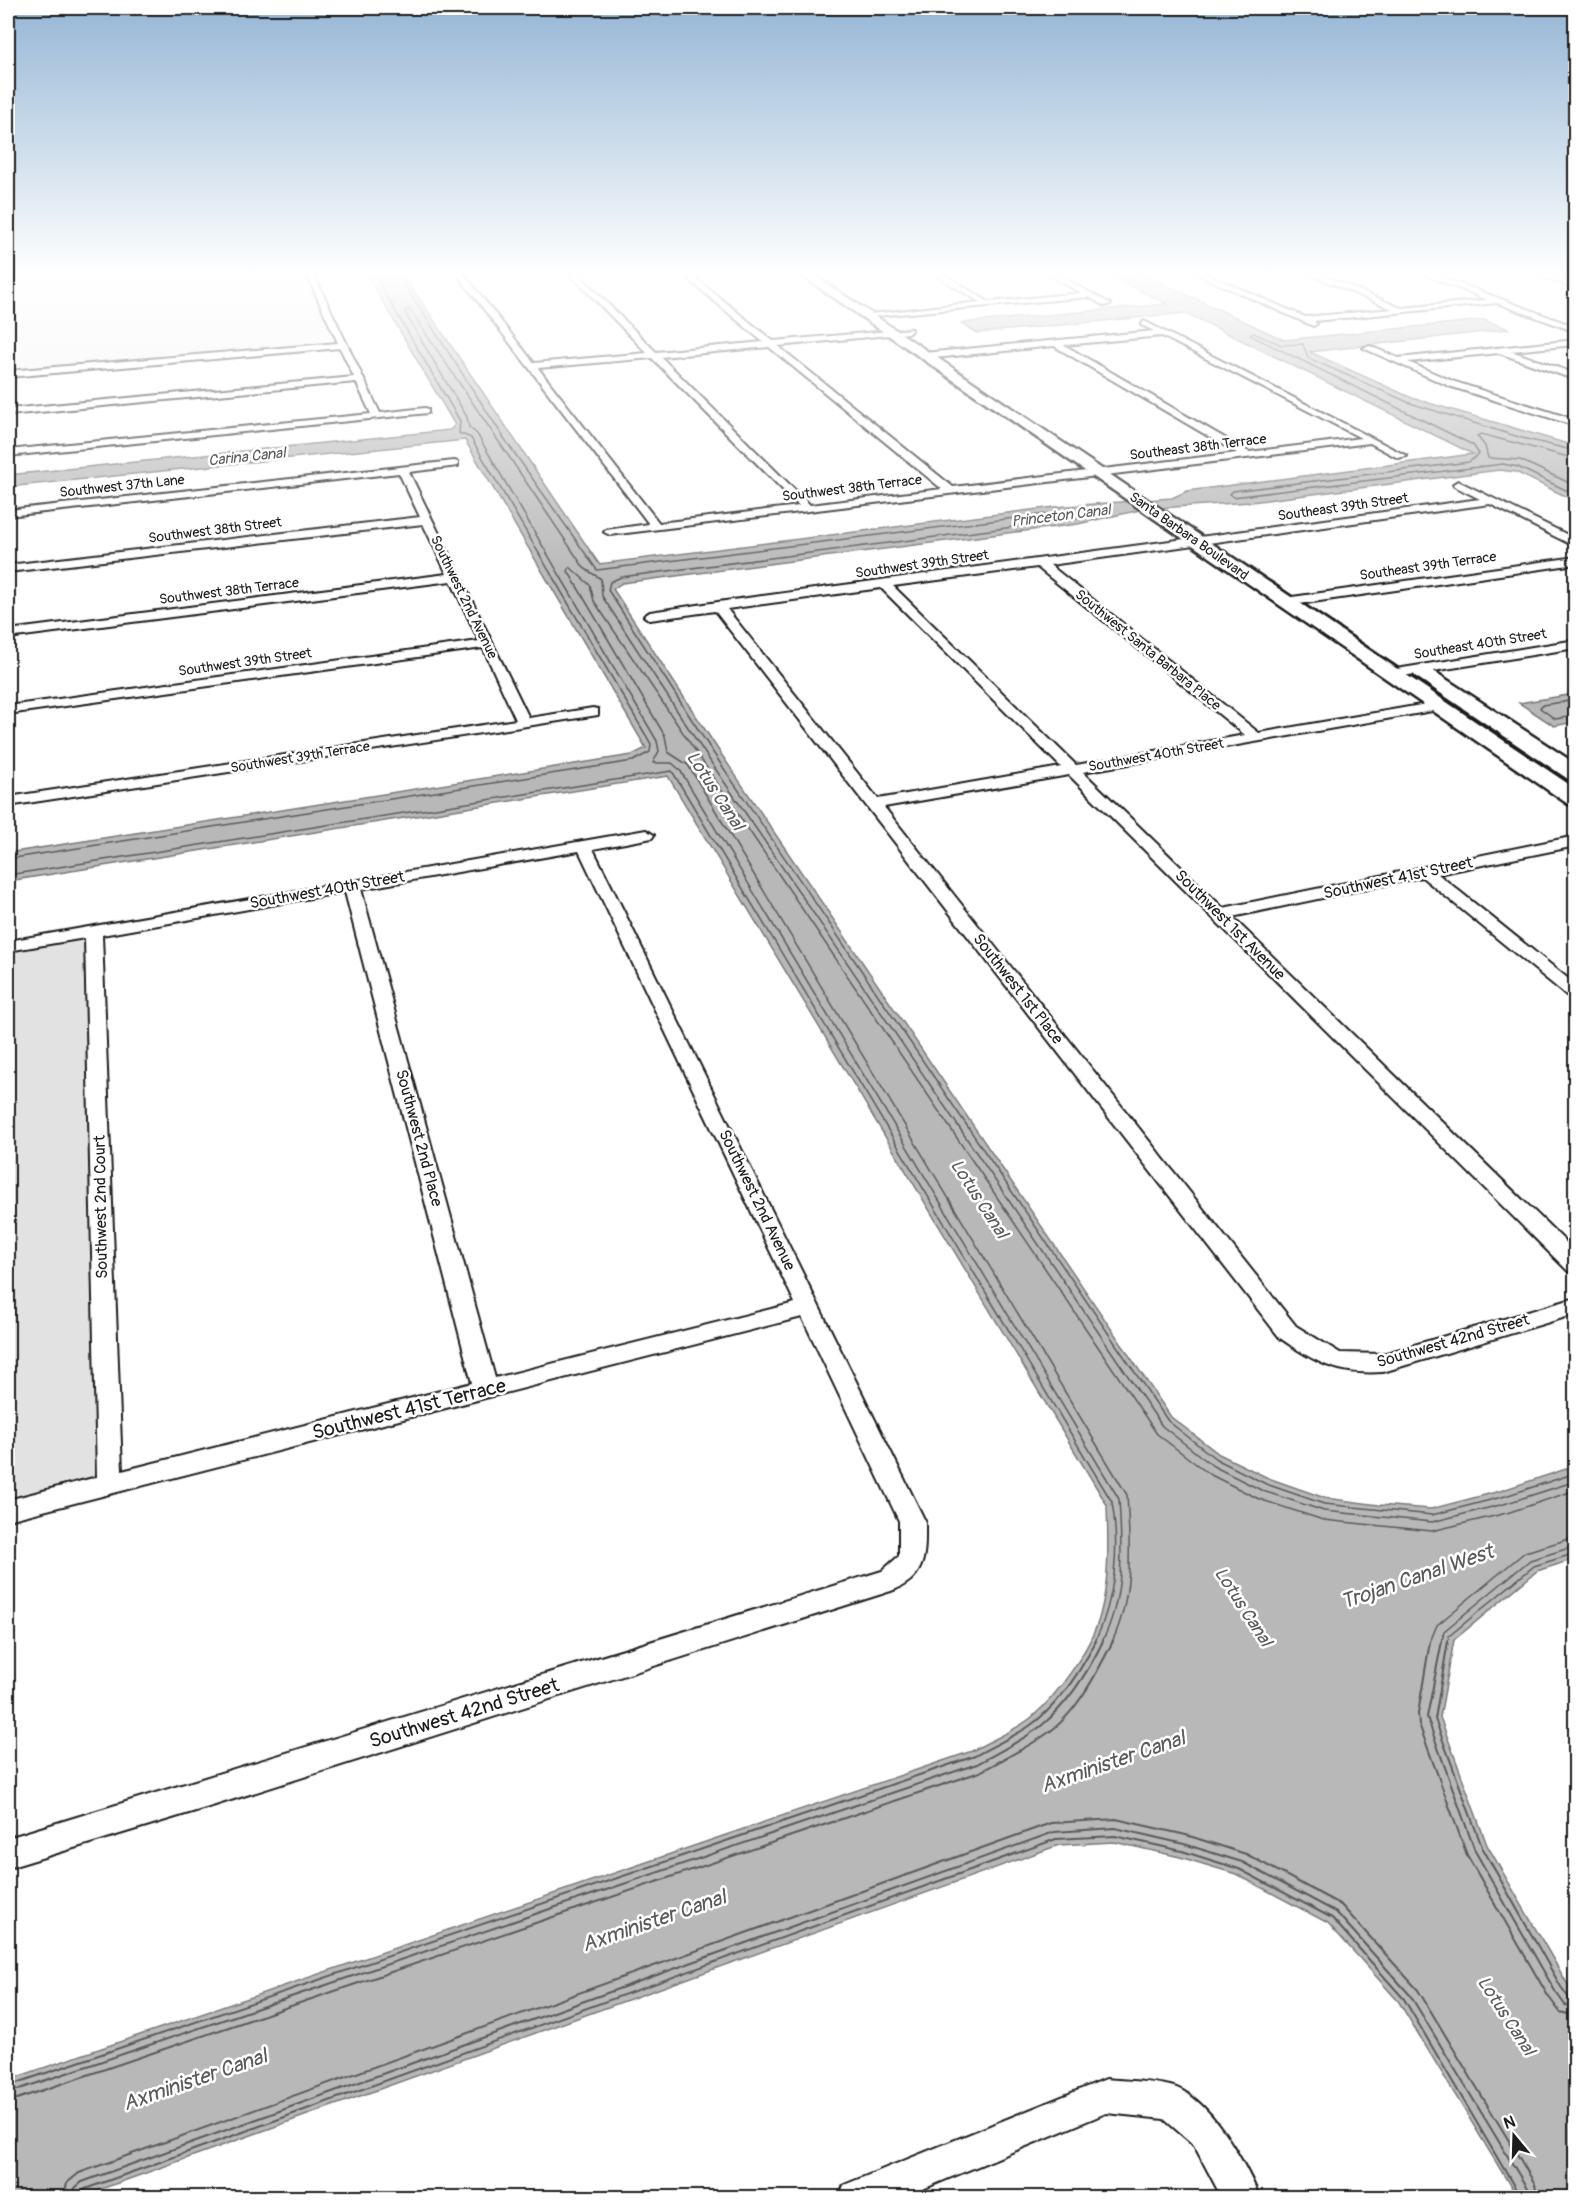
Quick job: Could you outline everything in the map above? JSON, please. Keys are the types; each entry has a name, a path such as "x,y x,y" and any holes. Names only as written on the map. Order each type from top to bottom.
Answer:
{"main road":[{"name":"Santa Barbara Boulevard","path":"954,376 1098,473 1220,539 1311,598 1393,660 1438,706 1575,799"},
{"name":"Santa Barbara Boulevard","path":"976,376 1118,471 1198,541 1285,602 1393,660 1418,669 1575,775"},
{"path":"997,405 1017,403"}],"street":[{"path":"358,376 377,416"},
{"path":"541,376 656,526"},
{"path":"675,376 807,508"},
{"path":"810,376 951,490"},
{"path":"1111,376 1247,455"},
{"path":"1247,376 1402,456"},
{"path":"1433,376 1474,392 1575,423"},
{"path":"8,412 359,379"},
{"path":"8,453 425,411"},
{"name":"Southeast 38th Terrace","path":"1098,473 1372,440"},
{"name":"Southwest 37th Lane","path":"8,513 454,464"},
{"name":"Southwest 2nd Avenue","path":"403,470 525,723"},
{"name":"Southwest 38th Terrace","path":"610,532 1098,473"},
{"path":"1458,484 1575,544"},
{"name":"Southeast 39th Street","path":"1198,541 1492,501"},
{"name":"Southwest 38th Street","path":"8,569 426,520"},
{"name":"Southwest 39th Street","path":"650,616 1198,541"},
{"name":"Southeast 39th Terrace","path":"1285,602 1575,560"},
{"name":"Southwest Santa Barbara Place","path":"1040,563 1257,738"},
{"name":"Southwest 38th Terrace","path":"8,634 454,577"},
{"name":"Southwest 1st Avenue","path":"884,584 1575,1266"},
{"name":"Southwest 1st Place","path":"718,606 1288,1332 1329,1360"},
{"name":"Southwest 39th Street","path":"8,711 487,644"},
{"name":"Southeast 40th Street","path":"1418,669 1575,644"},
{"name":"Southwest 40th Street","path":"874,804 1438,706"},
{"name":"Southwest 39th Terrace","path":"8,802 593,712"},
{"path":"1550,782 1575,775"},
{"name":"Southwest 40th Street","path":"8,946 646,835"},
{"name":"Southwest 41st Street","path":"1220,914 1575,841"},
{"name":"Southwest 2nd Avenue","path":"584,846 912,1521 912,1560"},
{"path":"1425,872 1575,994"},
{"name":"Southwest 2nd Place","path":"352,886 486,1390"},
{"name":"Southwest 2nd Court","path":"93,931 110,1484"},
{"name":"Southwest 42nd Street","path":"1329,1360 1356,1365 1383,1362 1575,1306"},
{"name":"Southwest 41st Terrace","path":"8,1510 810,1307"},
{"name":"Southwest 42nd Street","path":"8,1853 212,1792 891,1580 912,1560"},
{"path":"857,2198 1106,2096 1171,2103 1206,2133 1242,2198"}],"shaded area":[{"path":"93,931 110,1484 8,1510 8,946"}],"water":[{"path":"426,376 472,376 599,564 1055,507 1172,498 1187,491 1473,454 1314,376 1363,376 1412,398 1575,446 1575,501 1516,472 1499,470 1251,502 1144,509 1078,524 622,583 613,589 719,751 1171,1417 1219,1454 1268,1478 1325,1498 1379,1505 1431,1509 1500,1491 1575,1466 1575,1559 1537,1571 1454,1640 1440,1717 1487,1845 1575,1997 1575,2197 1517,2197 1399,2002 1328,1923 1236,1874 1180,1857 1114,1842 1059,1845 79,2197 8,2197 8,2080 972,1751 1011,1731 1042,1708 1082,1656 1100,1615 1108,1560 1107,1505 668,776 8,881 8,853 632,755 646,748 465,440 8,487 8,475 450,430 455,425"},
{"path":"1575,694 1575,722 1554,726 1519,703"}],"water label":[{"name":"Carina Canal","path":"247,457"},
{"name":"Princeton Canal","path":"1061,516"},
{"name":"Lotus Canal","path":"715,791"},
{"name":"Lotus Canal","path":"979,1199"},
{"name":"Trojan Canal West","path":"1417,1577"},
{"name":"Lotus Canal","path":"1243,1607"},
{"name":"Axminister Canal","path":"1113,1762"},
{"name":"Axminister Canal","path":"654,1921"},
{"name":"Lotus Canal","path":"1506,2016"},
{"name":"Axminister Canal","path":"195,2080"}]}
